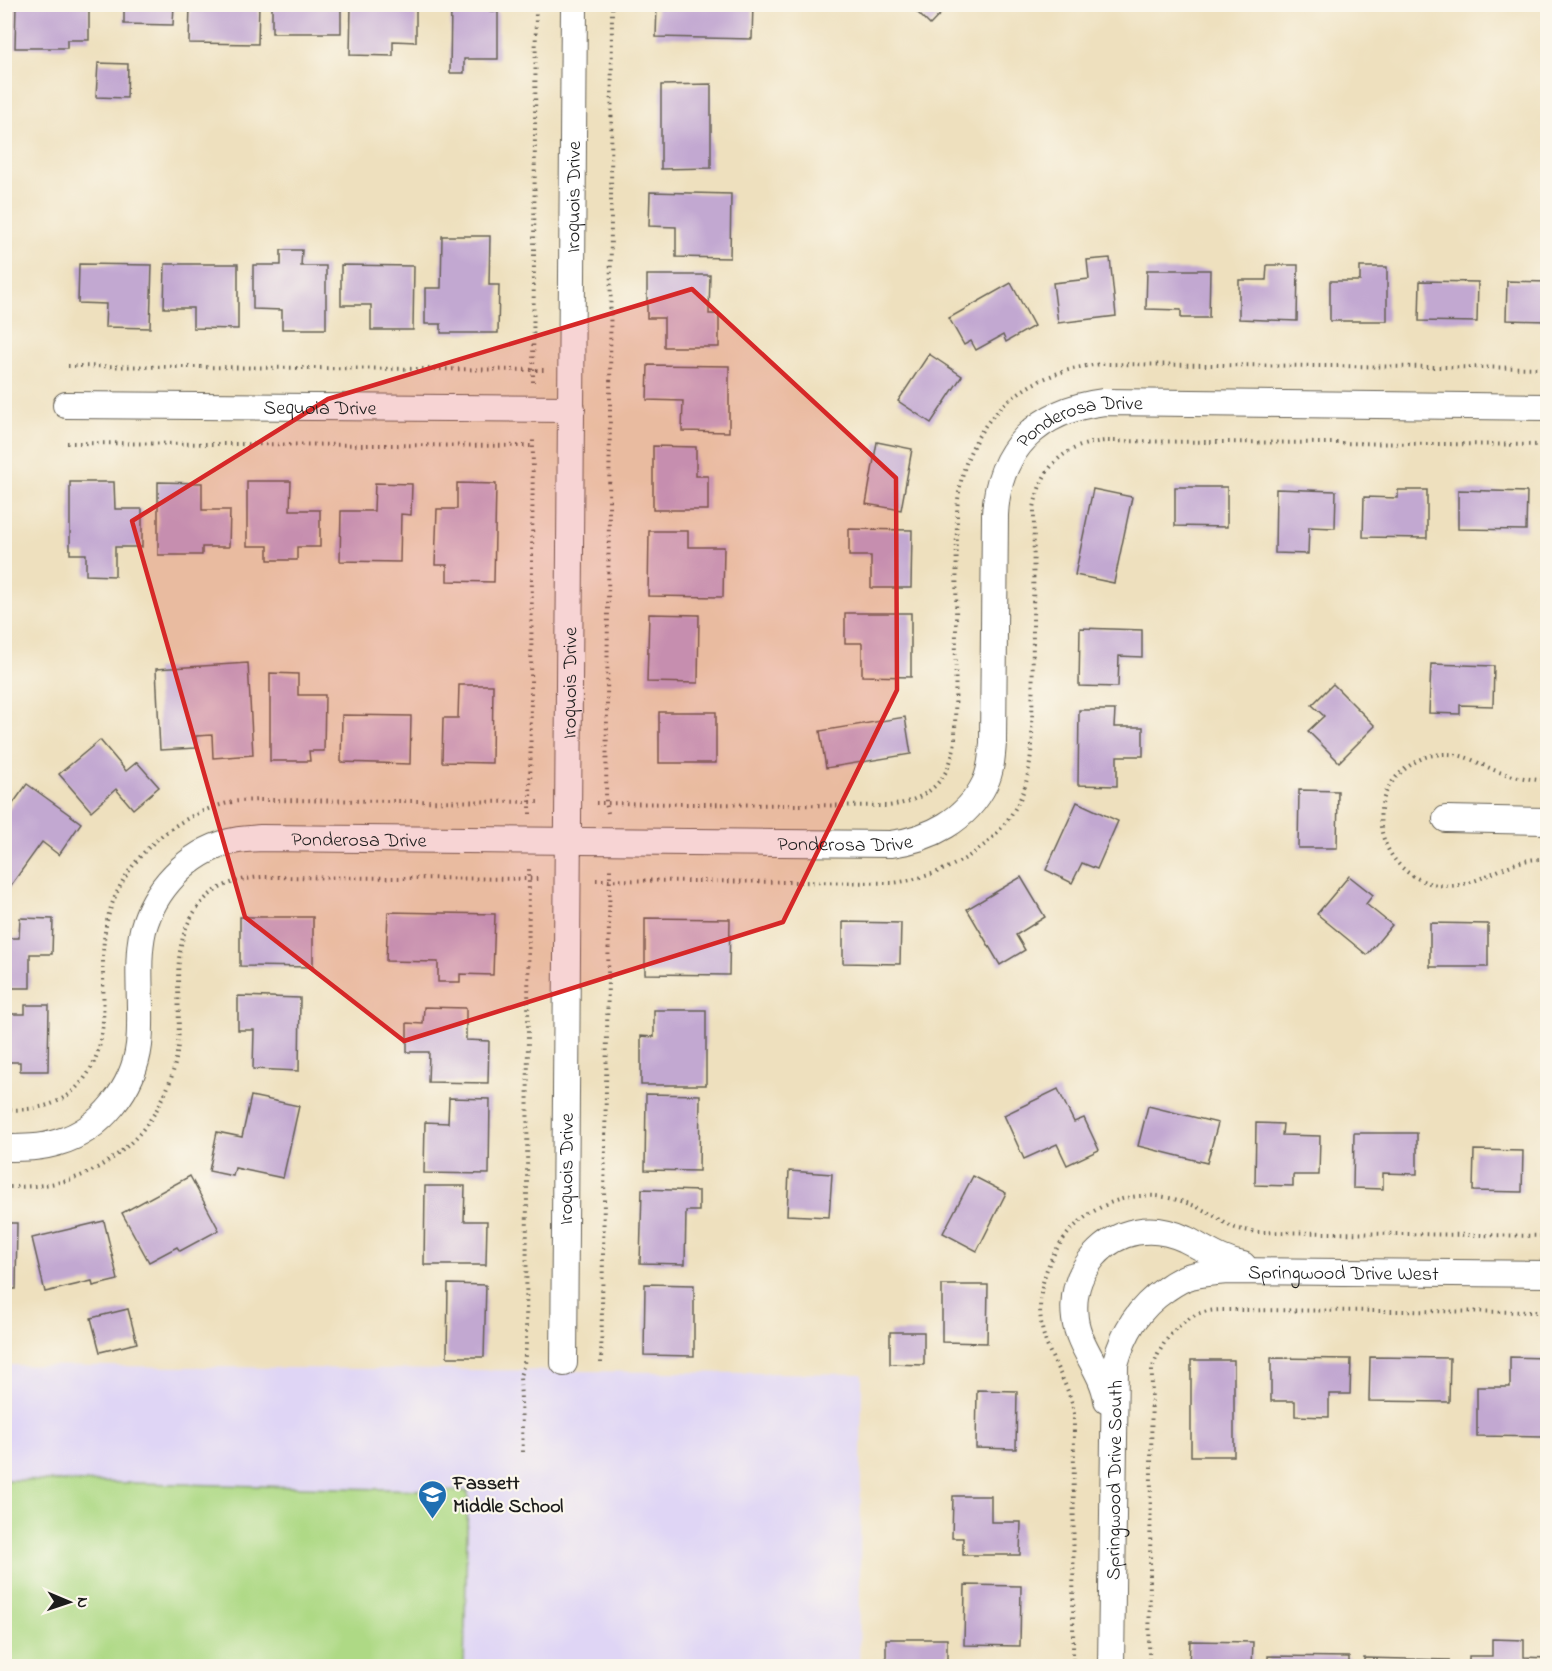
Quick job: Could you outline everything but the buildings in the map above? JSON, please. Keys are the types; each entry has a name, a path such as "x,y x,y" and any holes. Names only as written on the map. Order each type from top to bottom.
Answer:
{"street":[{"name":"Iroquois Drive","path":"564,1363 574,4"},
{"name":"Ponderosa Drive","path":"4,1148 44,1146 79,1134 104,1114 125,1087 134,1068 139,1047 143,930 153,905 182,867 200,855 228,842 261,838 891,844 924,836 945,827 973,801 985,782 992,752 996,503 1000,481 1010,458 1024,438 1039,424 1058,413 1079,406 1104,402 1548,407"},
{"name":"Sequoia Drive","path":"66,405 572,409"},
{"path":"1446,819 1548,821"},
{"path":"1112,1438 1106,1393 1078,1331 1074,1307 1075,1294 1082,1272 1103,1247 1127,1233 1154,1230 1183,1238 1218,1258 1279,1272"},
{"name":"Springwood Drive West","path":"1147,1304 1188,1276 1227,1271 1548,1274"},
{"name":"Springwood Drive South","path":"1111,1666 1114,1364 1129,1327 1147,1304"}],"path":[{"path":"533,370 536,4"},
{"path":"602,1363 611,842 606,802 612,4"},
{"path":"1117,364 1548,368"},
{"path":"68,366 533,370 611,373"},
{"path":"4,1187 30,1187 73,1179 98,1168 122,1151 141,1131 159,1107 167,1089 177,1052 179,958 184,932 191,916 203,901 225,885 239,879 261,877 893,883 915,880 938,873 966,860 1004,826 1021,798 1029,769 1032,745 1034,508 1037,491 1043,477 1057,460 1073,449 1106,441 1548,445"},
{"path":"67,443 533,446 525,1346 524,1364 520,1376 523,1452"},
{"path":"1278,1234 1548,1236"},
{"path":"1149,1666 1152,1370 1162,1346 1179,1326 1201,1313 1229,1310 1548,1312"},
{"path":"1072,1666 1074,1426"}],"highlighted area":[{"path":"692,289 896,478 897,690 783,922 404,1041 245,917 132,521 328,399"}],"shaded area":[{"name":"Fassett Middle School","path":"5,1365 862,1374 859,1666 5,1666"}],"green space":[{"path":"5,1480 468,1491 464,1666 5,1666"}],"place":[{"name":"Fassett Middle School","path":"432,1520"}]}
